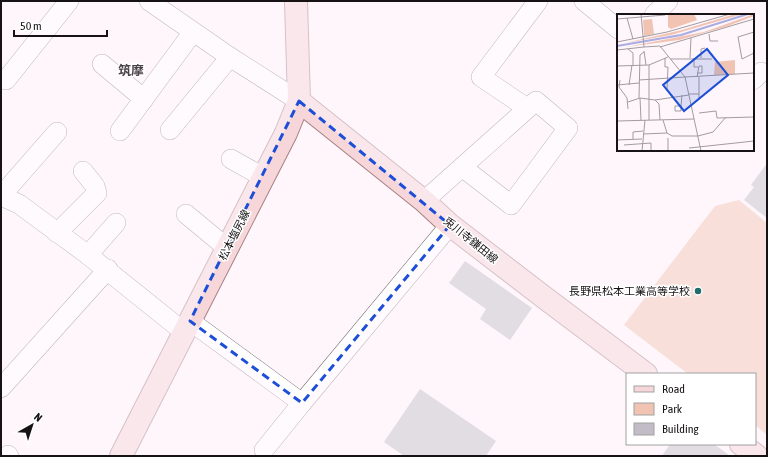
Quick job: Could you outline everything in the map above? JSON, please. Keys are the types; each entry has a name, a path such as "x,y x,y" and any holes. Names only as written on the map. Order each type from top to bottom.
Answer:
{"main road":[{"name":"松本塩尻線","path":"121,456 286,133 299,101 296,1"},
{"name":"兎川寺鎌田線","path":"299,101 424,201 450,225 645,373"},
{"path":"742,445 757,456"}],"street":[{"path":"6,80 69,1"},
{"path":"149,1 230,57 299,101"},
{"path":"527,108 481,77 538,1"},
{"path":"584,1 617,29"},
{"path":"655,14 668,1"},
{"path":"120,131 193,32"},
{"path":"178,127 230,57"},
{"path":"111,67 144,99"},
{"path":"424,201 527,108 536,101 568,128 511,205 462,167"},
{"path":"57,132 1,196 19,204 187,327 302,403"},
{"path":"231,159 263,177"},
{"path":"58,233 97,193 95,186 82,171"},
{"path":"186,214 227,248"},
{"path":"88,255 116,223"},
{"path":"264,450 450,225"},
{"path":"5,377 108,270"}],"highlighted area":[{"path":"299,101 450,225 302,403 190,321"}],"green space":[{"path":"739,200 767,223 767,435 756,426 756,373 687,373 624,325 715,206"}],"building":[{"path":"767,163 767,218 744,200 754,187 751,185"},
{"path":"465,261 532,308 510,340 480,319 486,309 449,283"},
{"path":"420,389 496,441 486,456 404,456 384,442"},
{"path":"669,445 715,445 730,456 662,456"}],"place":[{"name":"長野県松本工業高等学校","path":"698,291"}],"district":[{"name":"筑摩","path":"131,70"}]}
